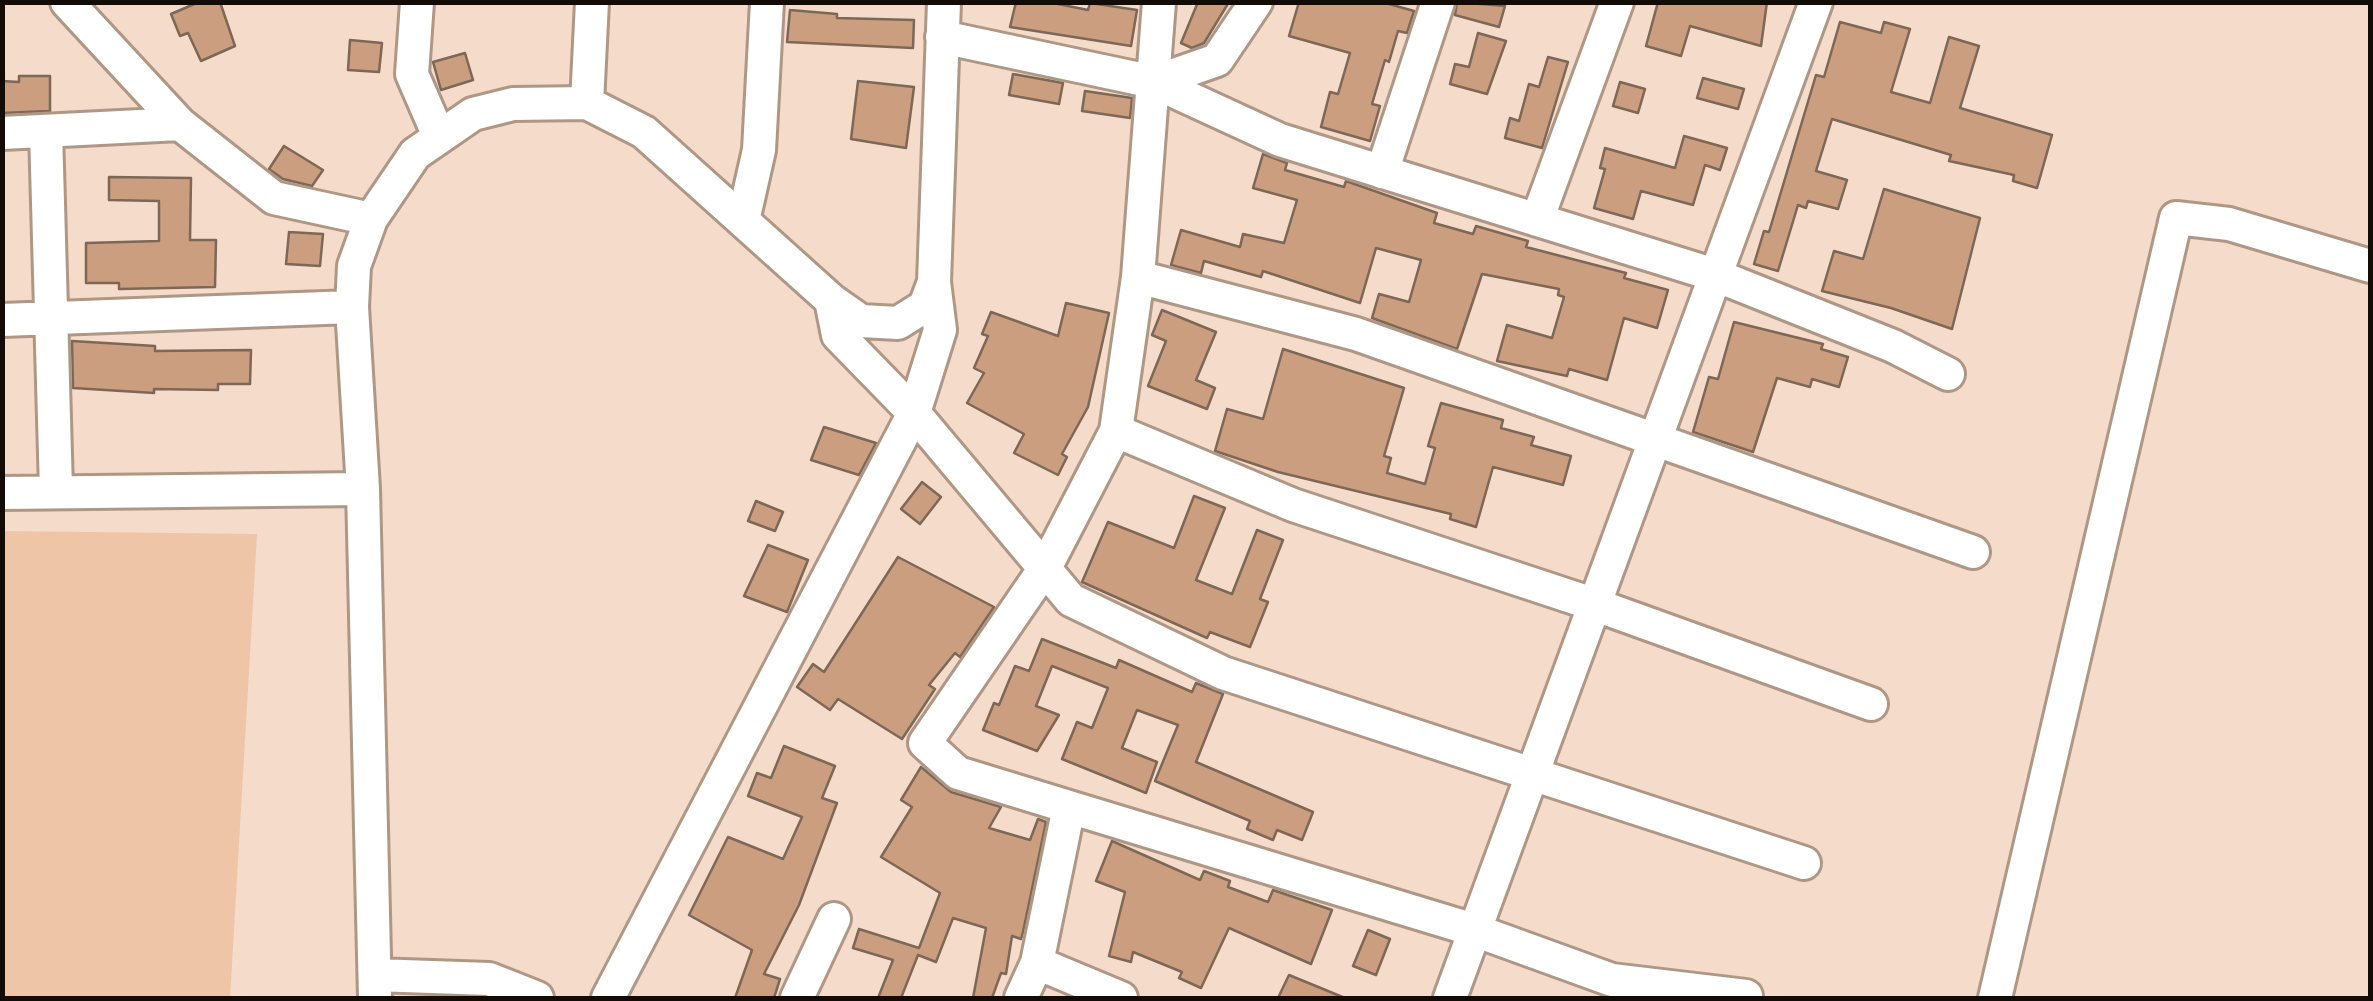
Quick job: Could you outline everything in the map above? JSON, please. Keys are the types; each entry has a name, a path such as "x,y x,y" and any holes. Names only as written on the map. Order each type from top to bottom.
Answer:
{"street":[{"path":"66,2 180,124 274,198 371,219"},
{"path":"417,2 412,74 438,134"},
{"path":"587,103 592,2"},
{"path":"743,221 759,150 767,2"},
{"path":"608,998 914,413 940,330 934,282 944,2"},
{"path":"1159,2 1138,276 1116,431 1045,568 925,743 958,773 1474,930 1612,980 1746,996"},
{"path":"1154,82 1217,60 1256,2"},
{"path":"1382,172 1438,2"},
{"path":"1537,220 1617,2"},
{"path":"1450,998 1816,2"},
{"path":"942,37 1154,82 1280,140 1715,276 1893,346 1948,374"},
{"path":"537,998 490,978 375,987 364,490 352,307 354,266 371,219 406,166 438,134 473,114 513,104 587,103 644,132 831,300 861,320 898,323 925,306 934,282"},
{"path":"2,133 180,124"},
{"path":"46,130 48,319 56,490"},
{"path":"1995,998 2176,218 2229,224 2370,266"},
{"path":"1138,276 1356,334 1653,442 1974,552"},
{"path":"831,300 838,335 914,413 1071,600 1224,673 1804,863"},
{"path":"2,320 352,307"},
{"path":"1116,431 1293,505 1593,604 1872,704"},
{"path":"2,492 364,490"},
{"path":"1021,998 1037,963 1069,807"},
{"path":"797,998 834,919"},
{"path":"1037,963 1121,998"}],"shaded area":[{"path":"3,531 257,534 230,998 3,998"}],"building":[{"path":"199,2 220,2 235,46 201,61 188,33 180,36 171,14"},
{"path":"1016,2 1048,2 1088,10 1090,3 1137,10 1131,46 1010,27"},
{"path":"1198,2 1229,2 1204,43 1192,48 1181,43"},
{"path":"1299,2 1382,2 1414,11 1407,33 1398,31 1389,62 1385,60 1372,104 1380,106 1370,141 1321,127 1330,92 1338,94 1350,53 1289,36"},
{"path":"1457,2 1505,6 1499,27 1455,15"},
{"path":"1658,2 1767,2 1761,46 1690,26 1681,56 1646,46"},
{"path":"790,10 837,14 837,18 914,20 913,48 787,42"},
{"path":"1840,22 1881,33 1884,22 1910,29 1891,92 1930,103 1949,37 1979,46 1960,108 2052,135 2037,188 2013,181 2014,175 1949,161 1951,155 1832,119 1816,171 1847,180 1838,209 1808,201 1806,208 1798,205 1778,271 1754,264 1764,231 1769,232 1816,75 1824,77"},
{"path":"1478,33 1506,41 1487,94 1450,84 1455,64 1469,67"},
{"path":"350,40 382,43 379,72 348,70"},
{"path":"465,53 473,80 441,90 433,62"},
{"path":"1548,57 1568,62 1542,148 1505,138 1510,118 1519,121 1529,84 1539,87"},
{"path":"1013,74 1063,83 1059,104 1009,95"},
{"path":"19,76 50,76 50,111 2,113 2,81 19,82"},
{"path":"1703,78 1744,89 1738,109 1697,98"},
{"path":"858,81 914,87 906,148 851,139"},
{"path":"1620,82 1645,89 1638,113 1613,106"},
{"path":"1085,91 1132,98 1130,118 1082,111"},
{"path":"1684,136 1727,148 1720,170 1705,165 1693,205 1641,191 1633,219 1594,208 1605,169 1600,168 1605,148 1675,168"},
{"path":"284,146 323,170 312,186 283,179 269,169"},
{"path":"1263,154 1287,163 1285,170 1344,187 1346,181 1437,213 1434,223 1473,234 1476,226 1528,241 1526,247 1626,273 1624,278 1668,290 1657,328 1624,318 1607,380 1569,369 1567,376 1497,361 1507,325 1552,338 1564,297 1558,295 1559,289 1482,274 1457,349 1372,318 1379,294 1409,302 1421,260 1376,248 1360,303 1263,271 1261,277 1204,261 1201,273 1171,265 1181,230 1240,247 1243,234 1284,243 1297,200 1253,188"},
{"path":"109,177 191,178 190,240 216,240 215,287 119,289 119,283 86,283 86,243 159,241 159,201 109,200"},
{"path":"1884,189 1980,218 1952,329 1891,308 1822,291 1834,251 1863,259"},
{"path":"289,232 323,234 320,266 286,264"},
{"path":"1066,303 1109,313 1088,407 1062,454 1067,457 1058,475 1014,453 1024,434 967,403 984,373 974,368 988,336 982,334 991,312 1058,336"},
{"path":"1162,310 1216,332 1196,380 1215,388 1207,409 1148,386 1166,341 1152,335"},
{"path":"1734,322 1823,344 1821,349 1848,357 1839,387 1812,379 1810,387 1777,378 1753,452 1693,432 1709,377 1718,379"},
{"path":"72,341 155,346 155,351 251,350 250,384 218,384 218,390 154,389 154,393 73,388"},
{"path":"1283,349 1404,388 1384,456 1391,458 1387,473 1425,484 1435,448 1428,446 1441,403 1503,420 1501,428 1534,437 1531,445 1571,456 1563,485 1493,467 1476,527 1450,519 1451,514 1278,472 1215,451 1227,409 1263,419"},
{"path":"824,427 876,443 859,475 811,460"},
{"path":"922,482 941,497 920,524 901,509"},
{"path":"1194,496 1225,508 1196,580 1232,594 1257,530 1283,540 1260,599 1268,602 1250,647 1210,632 1207,638 1082,582 1108,522 1174,548"},
{"path":"756,501 783,512 775,531 748,521"},
{"path":"768,545 808,560 787,612 744,596"},
{"path":"898,557 994,607 960,657 955,653 929,685 935,689 902,739 838,699 830,710 797,687 813,664 824,672"},
{"path":"1042,639 1116,668 1119,660 1192,692 1196,683 1223,694 1196,762 1313,812 1302,840 1277,830 1273,840 1247,829 1250,821 1155,781 1178,725 1137,710 1122,748 1157,762 1146,793 1062,759 1077,722 1092,728 1108,688 1052,666 1036,706 1059,715 1037,751 983,730 994,703 999,705 1015,666 1029,671"},
{"path":"784,746 835,766 822,798 837,803 799,905 764,974 780,979 774,998 735,998 752,950 689,915 728,837 783,859 802,817 748,796 757,773 771,778"},
{"path":"921,767 951,792 1001,807 989,828 1030,840 1038,819 1046,822 1021,939 1012,936 1006,974 1001,973 992,998 973,998 986,928 953,918 936,962 918,955 901,998 878,998 893,960 853,948 859,929 919,948 940,893 881,857 912,807 901,800"},
{"path":"1112,841 1200,880 1204,871 1230,881 1228,887 1268,902 1273,890 1332,910 1311,964 1229,928 1201,988 1179,978 1182,972 1133,952 1131,962 1109,956 1125,892 1096,881"},
{"path":"1368,930 1390,939 1376,975 1353,966"},
{"path":"1289,975 1345,998 1278,998"}]}
